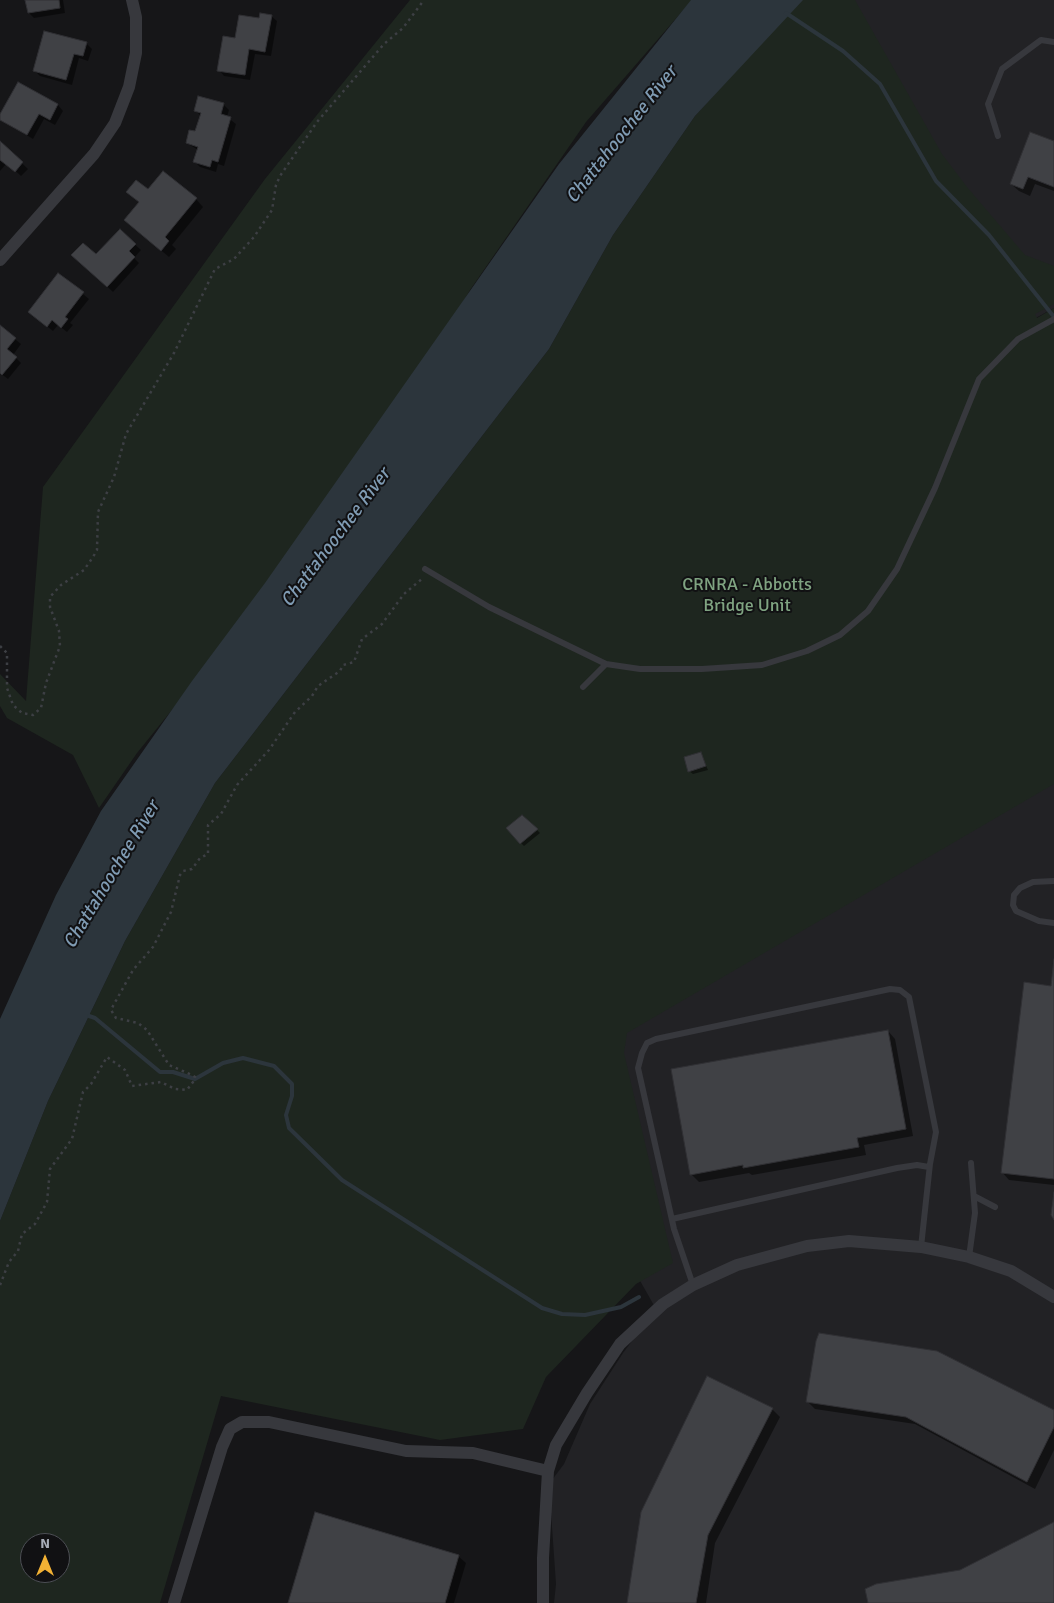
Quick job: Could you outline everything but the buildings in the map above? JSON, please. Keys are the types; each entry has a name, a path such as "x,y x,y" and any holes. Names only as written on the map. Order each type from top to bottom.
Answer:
{"street":[{"path":"0,260 94,154 115,123 130,87 136,53 136,17 132,0"},
{"path":"544,1603 543,1558 548,1471 556,1445 587,1392 620,1344 663,1304 693,1285 737,1265 807,1246 848,1241 921,1247 969,1257 1010,1271 1054,1297"},
{"path":"174,1603 222,1448 230,1429 242,1422 268,1422 406,1451 473,1453 548,1471"}],"lane":[{"path":"998,136 988,104 1002,69 1041,40 1054,42"},
{"path":"426,569 489,607 606,664 649,669 702,669 762,665 807,651 840,635 868,611 897,569 935,488 979,379 1018,339 1054,319"},
{"path":"583,688 606,664"},
{"path":"1054,881 1033,882 1020,888 1014,895 1013,905 1016,911 1039,921 1054,923"},
{"path":"693,1285 672,1220 638,1068 642,1053 648,1043 656,1039 890,989 900,990 909,997 936,1132 929,1167 921,1247"},
{"path":"969,1257 975,1213 971,1163"},
{"path":"672,1220 897,1168 917,1165 929,1167"},
{"path":"974,1196 995,1207"}],"path":[{"path":"0,646 7,653 7,688 13,705 22,713 34,716 40,708 46,683 60,646 59,631 50,607 50,597 61,585 84,570 94,557 97,550 98,512 114,477 126,434 174,353 215,269 234,260 254,237 272,210 276,185 280,176 317,122 384,44 403,28 424,0"},
{"path":"0,1285 9,1262 18,1251 22,1234 35,1224 47,1202 50,1169 72,1139 83,1092 91,1084 107,1057 125,1070 132,1086 161,1082 175,1089 187,1090 195,1079 192,1075 169,1065 147,1030 138,1023 116,1018 111,1010 127,978 153,947 168,919 174,903 180,875 183,871 192,869 200,858 208,854 208,825 221,814 237,784 269,750 295,712 312,696 318,686 340,670 343,665 354,662 362,639 382,624 404,594 424,577 441,579"}],"shaded area":[{"path":"854,0 1054,0 1054,308 1034,319"},
{"path":"1054,767 1054,1603 554,1603 556,1584 549,1484 564,1464 590,1404 623,1353 656,1309 527,1081"}],"green space":[{"path":"410,0 692,0 586,122 470,290 359,479 137,753 99,808 73,755 7,718 0,706 0,674 26,701 43,487 265,179"},
{"name":"CRNRA - Abbotts Bridge Unit","path":"800,0 855,0 942,154 967,187 1025,255 1054,266 1054,304 1035,314 1037,318 1054,308 1054,784 627,1033 624,1053 673,1263 636,1284 546,1377 523,1429 440,1440 221,1396 160,1603 0,1603 0,1221 48,1101 125,941 215,783 549,349 613,235 695,116"}],"water":[{"name":"Chattahoochee River","path":"691,0 803,0 695,116 613,235 549,349 215,783 125,941 48,1101 0,1221 0,1019 56,895 101,811 192,681 265,583 559,164"}],"waterway":[{"path":"786,13 843,51 880,84 936,181 989,235 1054,317"},
{"path":"89,1016 95,1018 160,1072 173,1072 195,1079 223,1063 243,1058 274,1066 292,1084 292,1096 286,1115 289,1128 342,1180 542,1308 562,1314 585,1315 621,1307 639,1297"}]}
